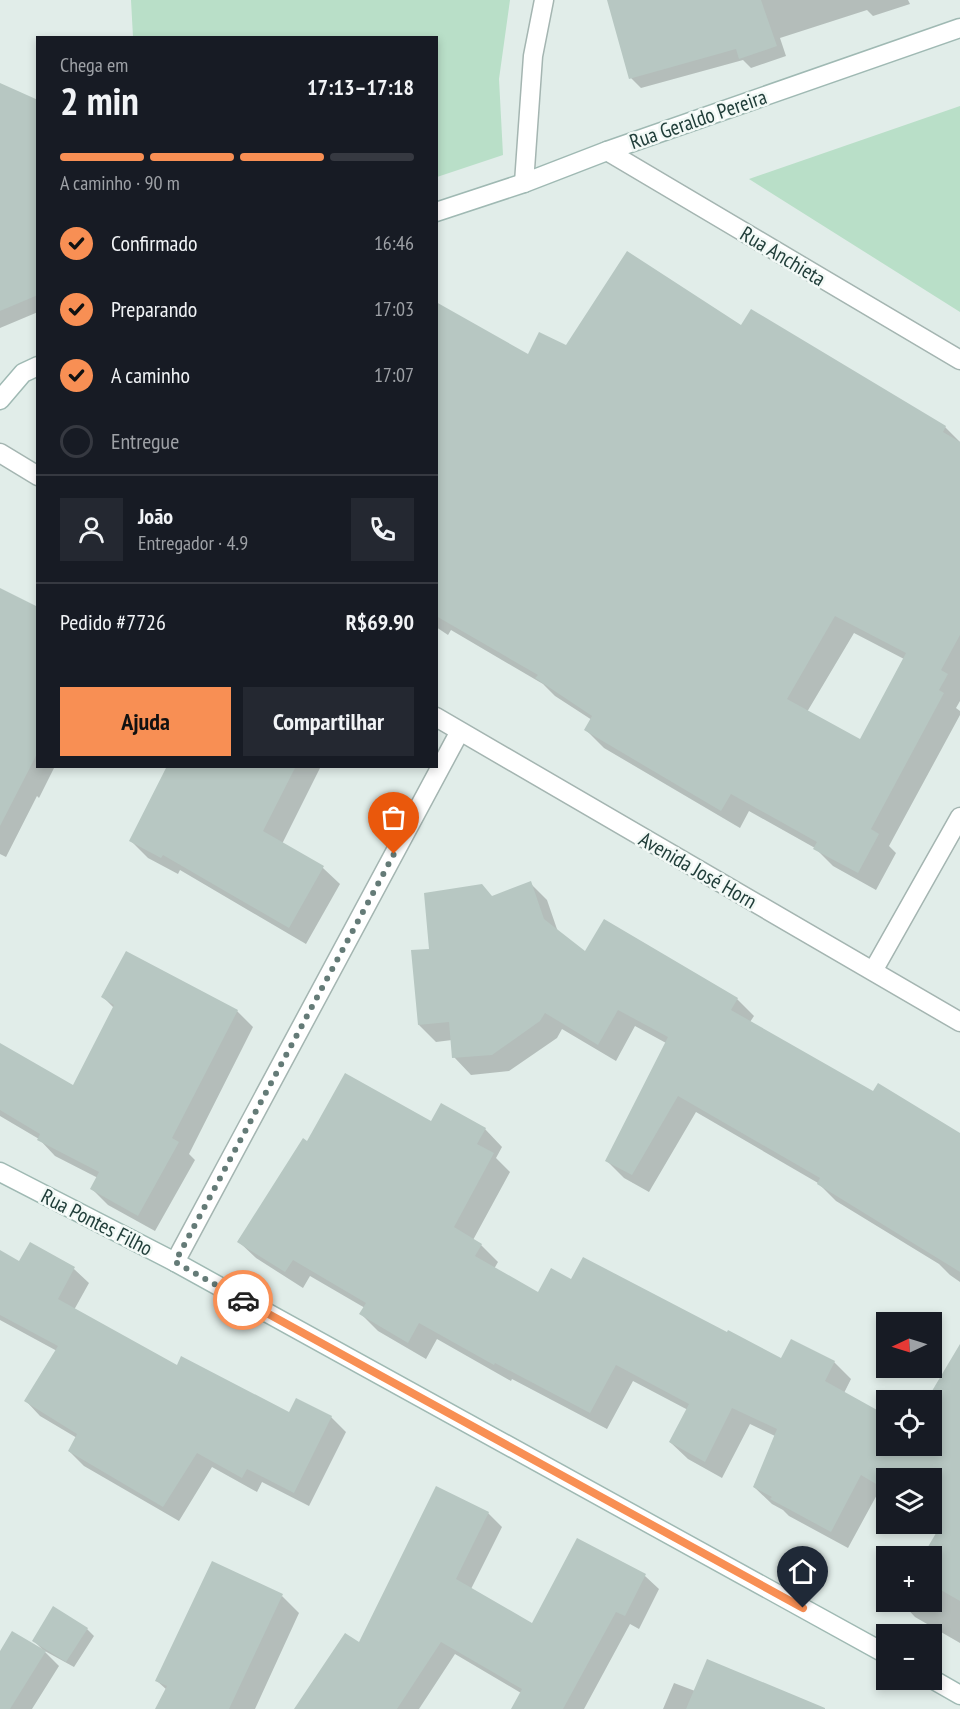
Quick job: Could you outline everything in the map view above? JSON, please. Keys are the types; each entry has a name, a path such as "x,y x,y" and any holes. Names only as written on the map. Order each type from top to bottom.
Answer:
{"street":[{"path":"524,183 533,56 544,0"},
{"name":"Rua Geraldo Pereira","path":"438,211 960,28"},
{"name":"Rua Anchieta","path":"607,151 960,360"},
{"path":"0,400 23,374 36,367"},
{"path":"0,453 36,475"},
{"name":"Avenida José Horn","path":"438,718 960,1022"},
{"path":"175,1262 460,731"},
{"path":"873,971 960,817"},
{"name":"Rua Pontes Filho","path":"0,1172 175,1262 876,1648"},
{"path":"942,1685 960,1695"}],"green space":[{"path":"131,0 510,0 499,79 503,155 438,177 438,36 133,36"},
{"path":"960,106 960,312 749,179"}],"building":[{"path":"607,0 761,0 777,46 739,59 736,49 629,79"},
{"path":"0,83 36,99 36,296 0,311"},
{"path":"627,251 741,325 751,309 946,426 943,432 960,442 960,635 941,670 948,674 939,690 944,693 871,829 879,834 858,873 813,849 817,842 731,794 721,811 584,730 592,716 535,678 538,675 438,617 438,303 528,354 539,332 566,345","holes":["835,616 906,653 860,739 787,699"]},
{"path":"0,588 36,606 36,756 0,826"},
{"path":"166,768 295,768 263,831 324,866 289,928 163,855 161,858 129,841"},
{"path":"531,881 544,919 585,951 604,919 738,998 731,1010 873,1091 878,1083 960,1133 960,1272 817,1184 820,1178 678,1096 632,1175 605,1161 668,1037 618,1010 598,1045 545,1013 540,1021 492,1055 452,1058 449,1022 418,1025 411,950 429,949 424,893 482,884 492,896"},
{"path":"126,951 238,1010 172,1138 179,1142 138,1216 90,1189 99,1172 37,1140 40,1134 0,1110 0,1043 73,1085 114,1005 101,997"},
{"path":"345,1073 431,1121 441,1103 486,1128 477,1144 494,1153 454,1227 482,1244 475,1256 538,1292 551,1268 571,1279 583,1257 781,1358 791,1339 835,1361 825,1381 876,1409 876,1456 942,1456 942,1390 933,1390 942,1378 960,1344 960,1601 942,1591 942,1546 928,1546 936,1534 942,1534 942,1468 876,1468 876,1484 861,1475 831,1532 770,1499 772,1497 753,1487 777,1429 732,1408 705,1462 669,1442 689,1404 616,1365 590,1413 495,1363 494,1365 419,1323 408,1343 359,1314 366,1303 293,1260 285,1272 237,1242 303,1138 307,1141"},
{"path":"30,1242 75,1267 58,1299 177,1365 181,1356 289,1412 296,1398 332,1416 294,1493 247,1469 242,1478 197,1453 163,1507 68,1451 77,1434 24,1401 58,1346 0,1315 0,1250 19,1261"},
{"path":"436,1486 489,1512 456,1579 532,1623 577,1538 646,1574 625,1616 616,1612 563,1709 511,1709 522,1689 441,1642 397,1709 294,1709 345,1633 359,1642"},
{"path":"212,1561 283,1594 229,1709 155,1709 167,1686 155,1681"},
{"path":"53,1606 88,1628 66,1662 32,1641"},
{"path":"12,1631 46,1651 10,1709 0,1709 0,1651"},
{"path":"707,1659 825,1708 825,1709 686,1709"}],"way so far":[{"path":"243,1300 175,1262 394,854"}],"route":[{"path":"243,1300 803,1608"}]}
